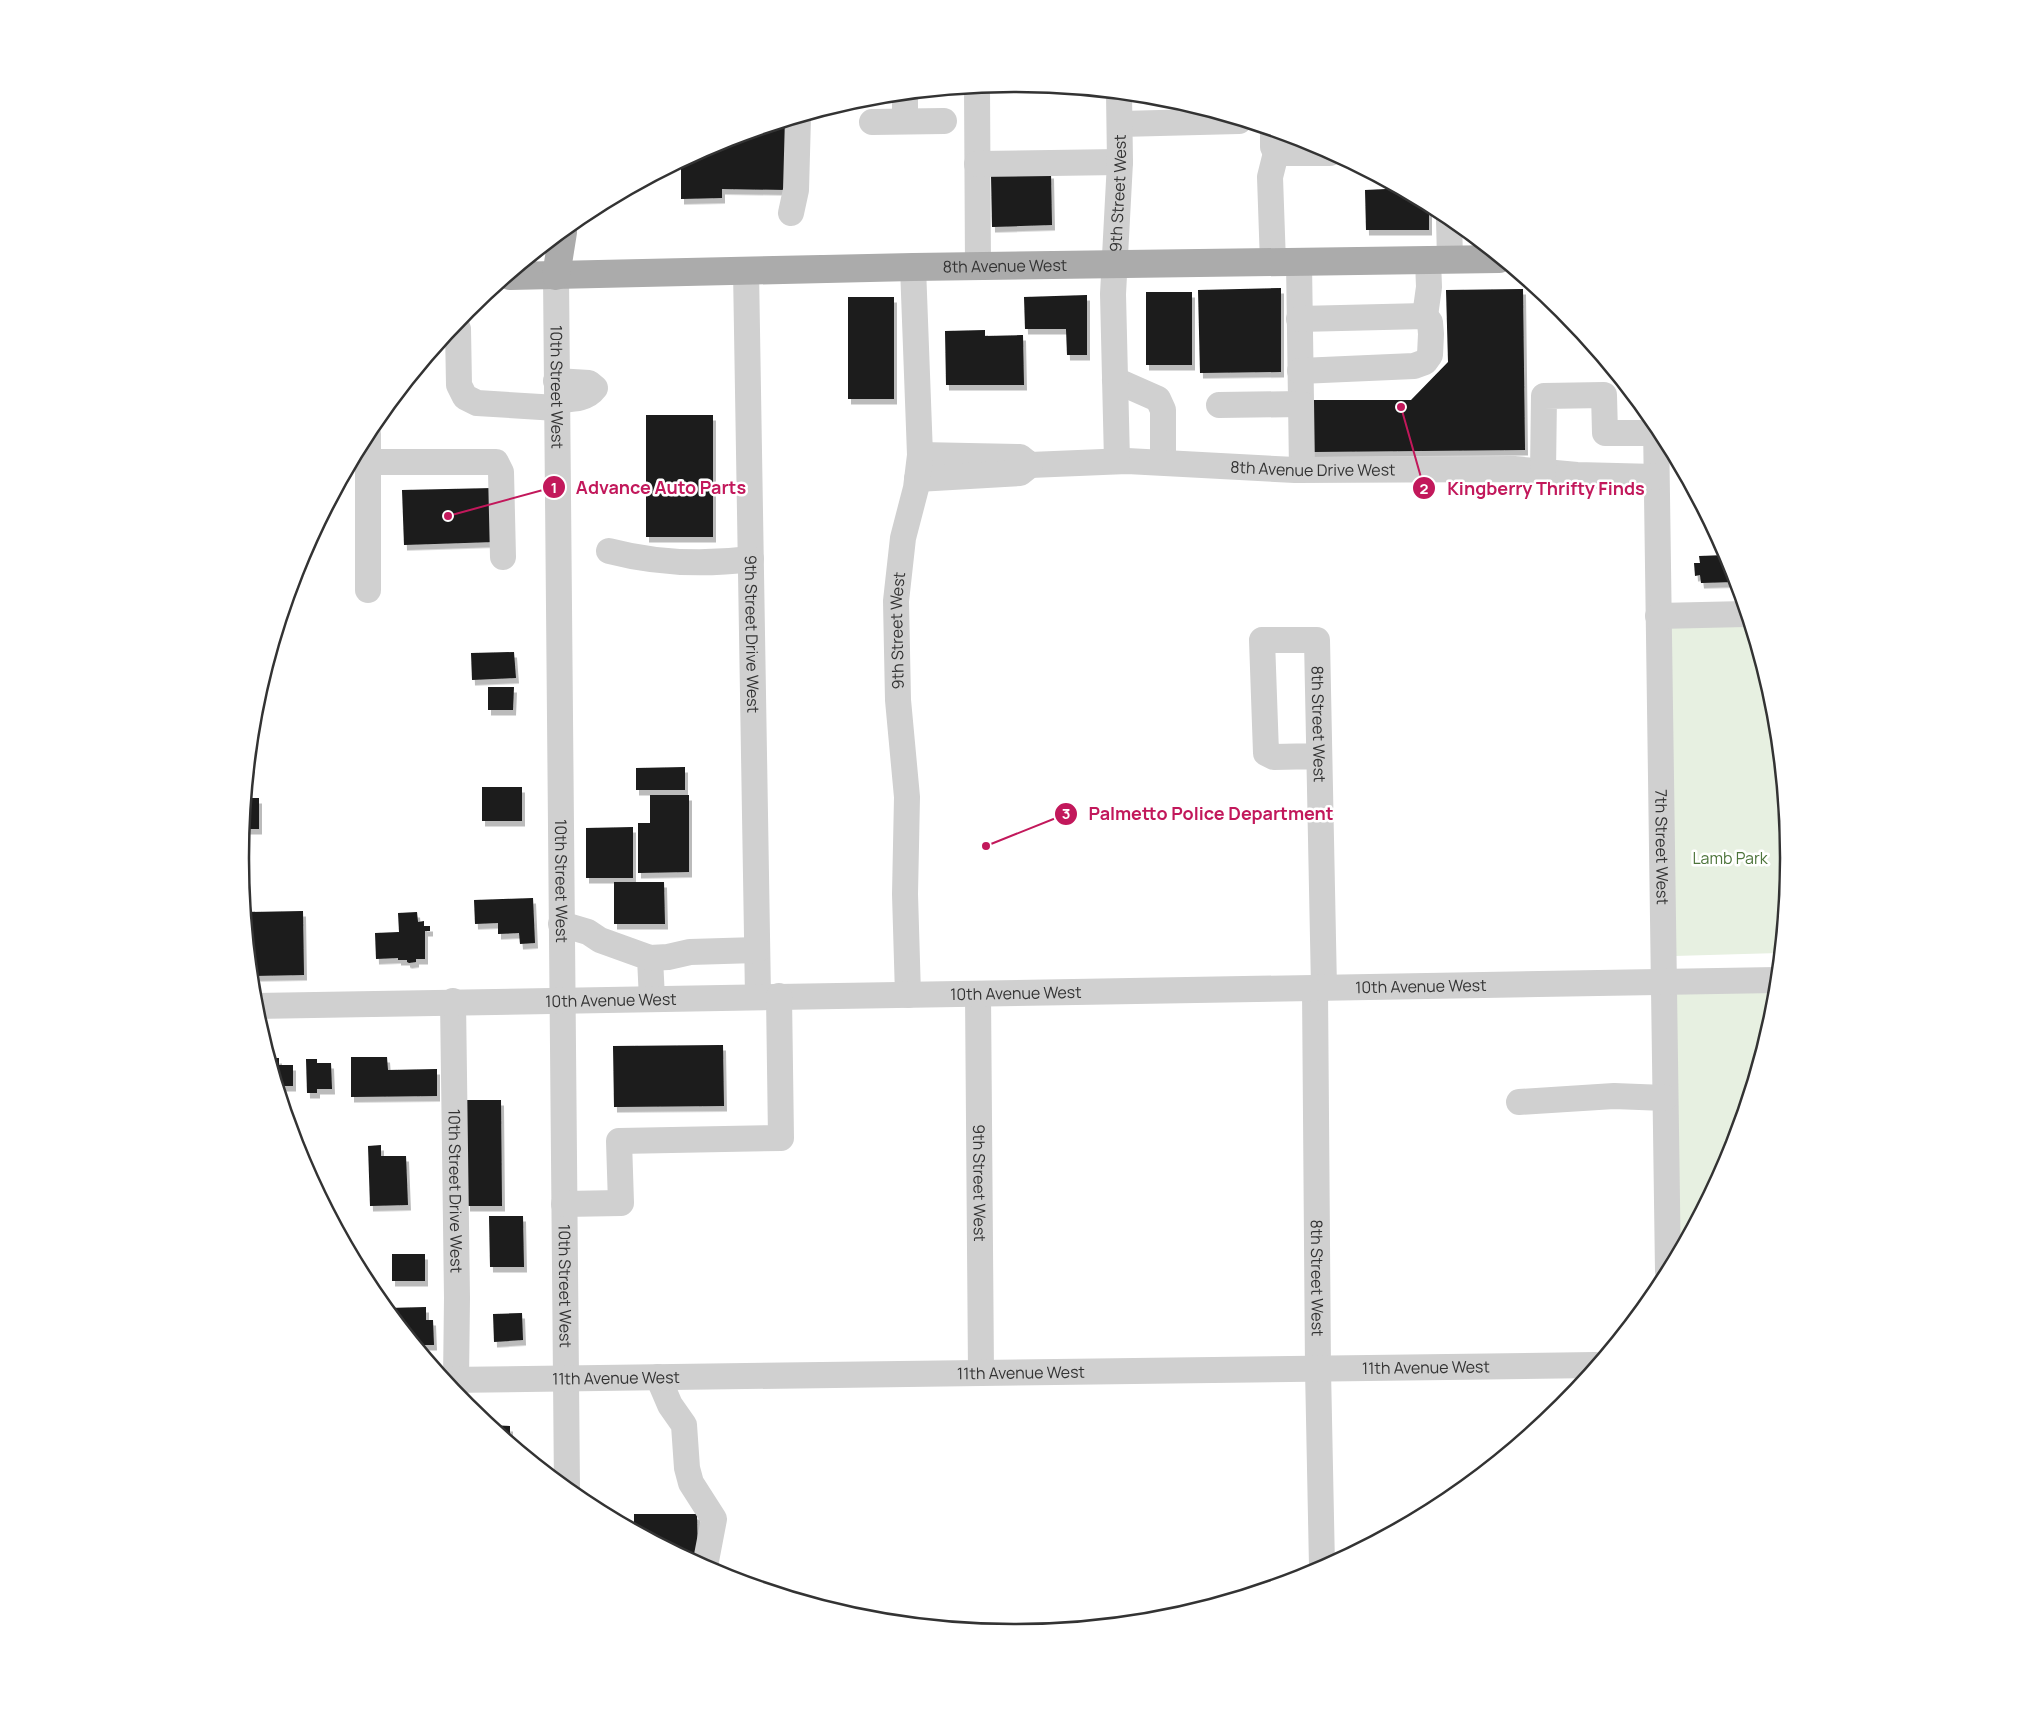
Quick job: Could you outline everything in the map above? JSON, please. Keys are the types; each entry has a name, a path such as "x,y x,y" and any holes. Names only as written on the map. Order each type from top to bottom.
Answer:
{"main road":[{"name":"10th Street West","path":"556,276 561,241"},
{"name":"10th Street West","path":"554,247 556,276"},
{"name":"8th Avenue West","path":"517,276 913,267 1491,259"}],"street":[{"path":"977,93 978,266"},
{"name":"9th Street West","path":"1117,461 1114,265 1120,162 1119,100"},
{"path":"904,101 905,121"},
{"path":"872,122 944,121"},
{"name":"9th Street West","path":"1120,124 1221,121"},
{"path":"791,213 796,190 798,124"},
{"path":"1293,146 1275,142 1270,177 1286,263 1299,319 1302,470"},
{"path":"977,164 1120,162"},
{"path":"1300,371 1414,366 1425,362 1430,355 1430,322 1425,316 1429,287 1439,260 1447,227"},
{"name":"9th Street West","path":"908,995 905,894 908,797 898,700 896,601 903,538 919,467 913,267"},
{"name":"9th Street Drive West","path":"564,1204 621,1203 619,1141 782,1138 768,996 757,950 746,270"},
{"name":"10th Street West","path":"556,276 567,1478"},
{"path":"1299,319 1425,316"},
{"path":"458,333 459,385 465,396 477,403 557,396"},
{"path":"1115,380 1158,399 1162,405 1162,462"},
{"path":"1543,472 1544,396 1604,395 1605,433 1650,431"},
{"path":"1219,405 1301,404"},
{"name":"7th Street West","path":"1657,443 1656,478 1668,1256"},
{"path":"368,449 368,590"},
{"name":"8th Avenue Drive West","path":"919,467 1020,473 1030,465 1117,461 1302,470 1514,469 1592,476 1656,478"},
{"path":"368,462 496,462 501,472 503,557"},
{"path":"609,551 653,560 686,562 730,562 751,559"},
{"path":"1658,616 1740,614"},
{"name":"8th Street West","path":"1319,756 1270,757 1266,753 1262,640 1317,640 1319,756 1318,1370 1322,1559"},
{"path":"561,924 588,932 600,940 650,958 668,957 690,952 757,950"},
{"path":"650,958 652,999"},
{"name":"10th Avenue West","path":"264,1006 453,1001 562,1001 1769,980"},
{"name":"9th Street West","path":"978,994 981,1373"},
{"name":"10th Street Drive West","path":"451,1376 457,1298 453,1001"},
{"path":"1519,1102 1614,1096 1665,1098"},
{"name":"11th Avenue West","path":"455,1380 1588,1365"},
{"path":"658,1377 670,1405 684,1425 687,1468 691,1483 714,1519 706,1558"}],"green space":[{"name":"Lamb Park","path":"1742,620 1754,660 1765,709 1773,758 1778,808 1780,858 1773,953 1674,956 1664,621"},
{"path":"1768,986 1754,1056 1722,1151 1701,1197 1674,1246 1670,988"}],"building":[{"path":"787,127 788,190 722,189 722,198 681,199 681,169 768,133"},
{"path":"1051,173 1052,225 992,227 991,175"},
{"path":"1386,189 1397,195 1429,215 1429,230 1366,230 1365,190"},
{"path":"1281,288 1281,372 1200,373 1198,290"},
{"path":"1523,289 1525,450 1311,452 1310,400 1411,400 1448,362 1446,290"},
{"path":"1146,292 1192,292 1192,365 1146,365"},
{"path":"1087,295 1087,355 1067,355 1066,329 1025,329 1024,297"},
{"path":"848,297 894,297 894,399 848,399"},
{"path":"985,330 985,336 1023,335 1024,385 946,385 945,331"},
{"path":"646,415 713,415 713,537 646,537"},
{"path":"493,488 494,542 404,545 402,490"},
{"path":"1718,555 1728,582 1701,583 1700,575 1695,576 1694,563 1700,563 1699,556"},
{"path":"514,652 516,678 472,680 471,653"},
{"path":"488,687 514,687 513,710 488,710"},
{"path":"685,767 685,790 636,790 636,768"},
{"path":"482,787 522,787 522,821 482,821"},
{"path":"650,795 689,795 689,872 638,873 638,823 650,823"},
{"path":"252,798 259,798 259,829 250,829"},
{"path":"633,827 633,878 586,878 586,828"},
{"path":"614,882 664,882 665,924 614,924"},
{"path":"533,898 535,943 520,944 519,933 498,934 498,923 475,924 474,900"},
{"path":"303,911 304,975 259,976 251,912"},
{"path":"417,912 418,922 424,921 424,926 430,926 430,931 425,931 425,959 416,959 416,962 409,963 407,960 398,960 398,958 376,959 375,933 399,932 398,913"},
{"path":"723,1045 724,1106 614,1107 613,1046"},
{"path":"351,1057 387,1057 388,1070 437,1069 437,1096 351,1097"},
{"path":"276,1058 279,1058 279,1065 293,1065 293,1086 284,1086"},
{"path":"306,1059 317,1059 317,1063 331,1063 332,1089 317,1089 317,1093 307,1093"},
{"path":"466,1100 501,1100 502,1206 467,1206"},
{"path":"381,1145 381,1156 406,1156 408,1205 370,1206 368,1146"},
{"path":"489,1216 523,1216 524,1267 490,1267"},
{"path":"392,1254 425,1254 425,1281 392,1281"},
{"path":"426,1307 426,1320 433,1320 434,1345 424,1345 396,1308"},
{"path":"522,1313 523,1340 494,1342 493,1314"},
{"path":"501,1426 510,1426 510,1434"},
{"path":"634,1514 697,1514 698,1554 676,1545 634,1522"}],"place":[{"name":"Kingberry Thrifty Finds","path":"1401,407"},
{"name":"Advance Auto Parts","path":"448,516"},
{"name":"Palmetto Police Department","path":"986,846"}]}
